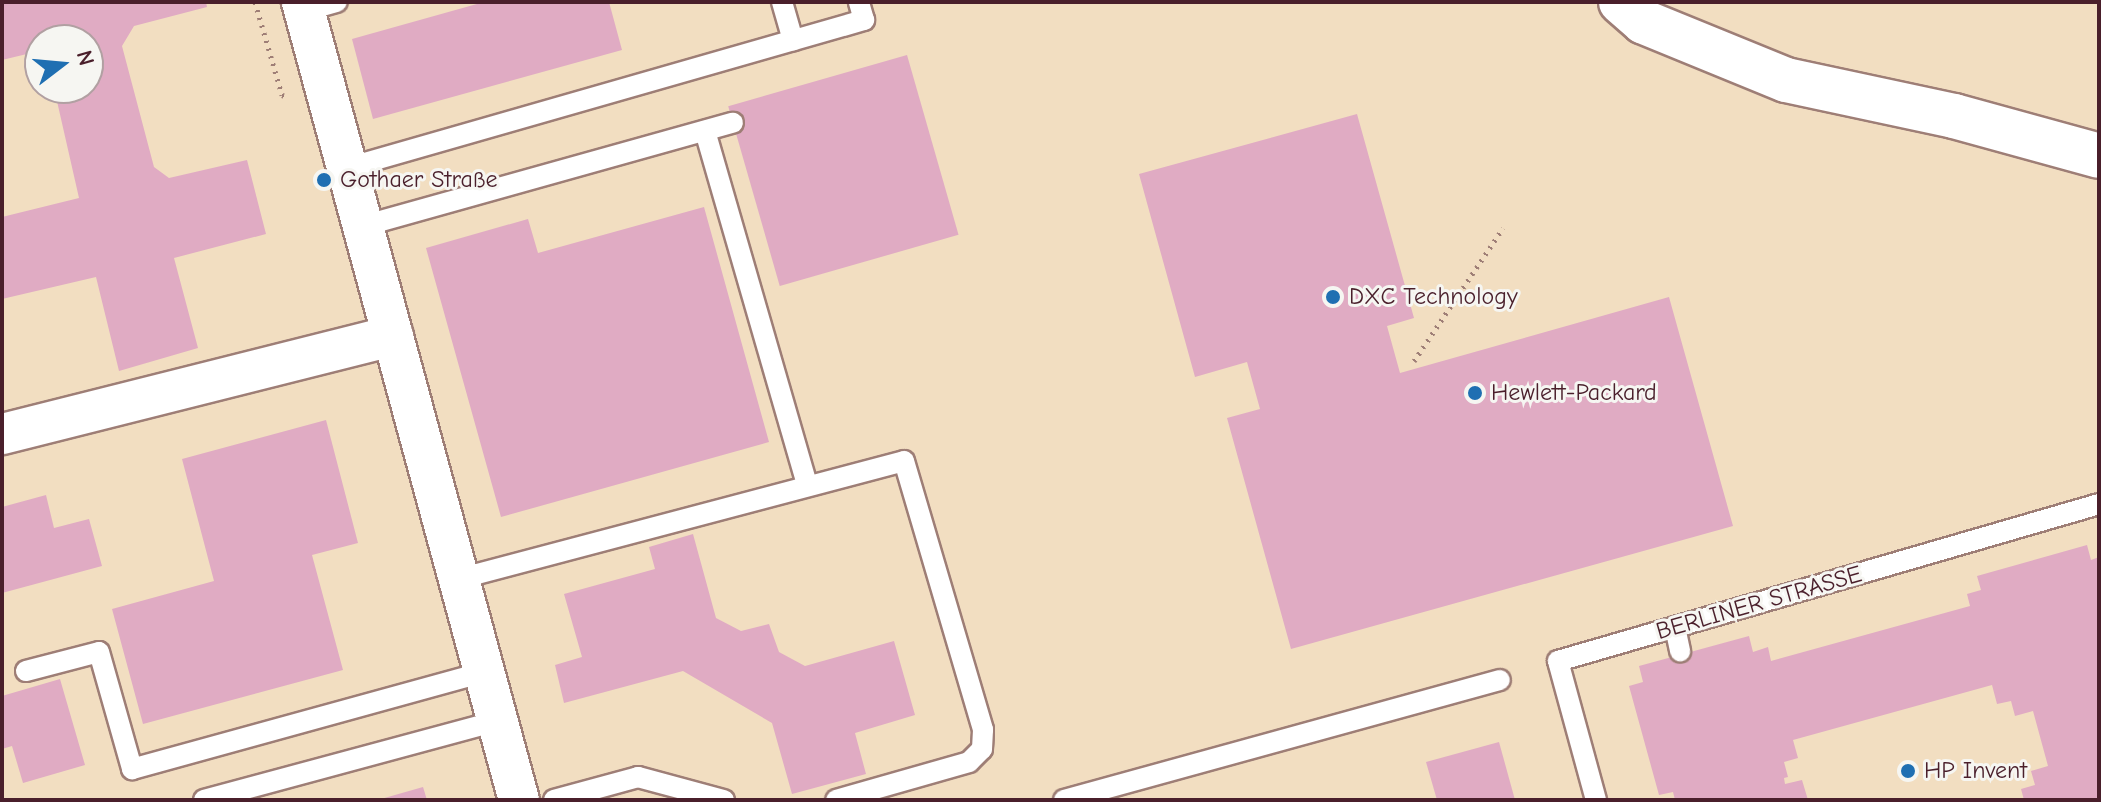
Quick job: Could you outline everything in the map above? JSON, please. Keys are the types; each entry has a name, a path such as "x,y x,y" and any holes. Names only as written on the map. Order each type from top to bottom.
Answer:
{"street":[{"path":"1621,2 1644,22 1786,80 1954,116 2099,156"},
{"path":"314,5 347,168 519,800"},
{"path":"2,434 393,336"}],"lane":[{"path":"782,2 793,40"},
{"path":"347,168 864,20 859,2"},
{"path":"363,226 733,123"},
{"path":"705,131 807,485"},
{"path":"458,579 904,461 983,730 982,749 969,762 836,800"},
{"name":"BERLINER STRASSE","path":"1596,800 1558,661 2099,504"},
{"path":"1675,627 1680,651"},
{"path":"26,671 99,652 132,769 484,672"},
{"path":"1064,800 1500,680"},
{"path":"204,800 497,721"},
{"path":"554,800 638,777 724,800"}],"path":[{"path":"1414,361 1503,228"}],"building":[{"path":"2,2 206,2 207,7 134,26 122,46 154,167 169,178 247,160 266,234 174,258 198,348 119,371 96,277 2,299 2,217 79,198 58,104 104,104 104,24 24,24 24,55 2,60"},
{"path":"484,2 609,2 622,50 373,119 352,39"},
{"path":"907,55 959,235 780,286 728,106"},
{"name":"Hewlett-Packard","path":"1357,114 1414,318 1387,326 1400,373 1669,297 1733,526 1291,649 1227,418 1260,409 1247,362 1195,377 1139,174"},
{"path":"704,207 769,442 501,517 426,248 528,219 538,253"},
{"path":"326,420 358,543 312,555 343,670 143,724 112,609 214,581 182,459"},
{"path":"46,495 54,528 89,519 102,566 2,593 2,507"},
{"path":"693,534 716,618 741,631 769,624 779,652 805,666 894,641 915,715 855,733 866,774 792,794 772,723 683,671 564,703 555,665 582,657 564,594 655,569 649,547"},
{"path":"2087,545 2091,560 2099,557 2099,800 2024,800 2021,789 2035,785 2031,771 2048,766 2033,711 2015,716 2011,701 1997,704 1992,685 1793,740 1798,758 1784,762 1788,777 1784,778 1785,784 1802,780 1808,800 1675,800 1673,792 1659,795 1629,686 1643,682 1639,666 1749,636 1753,652 1768,647 1771,661 1970,606 1967,594 1981,590 1977,576"},
{"path":"60,679 85,765 23,783 12,746 2,749 2,696"},
{"path":"1499,742 1515,800 1437,800 1426,762"},
{"path":"423,787 427,800 381,800 381,799"}],"place":[{"name":"Gothaer Straße","path":"324,180"},
{"name":"DXC Technology","path":"1333,297"},
{"name":"Hewlett-Packard","path":"1475,393"},
{"name":"HP Invent","path":"1908,771"}]}
